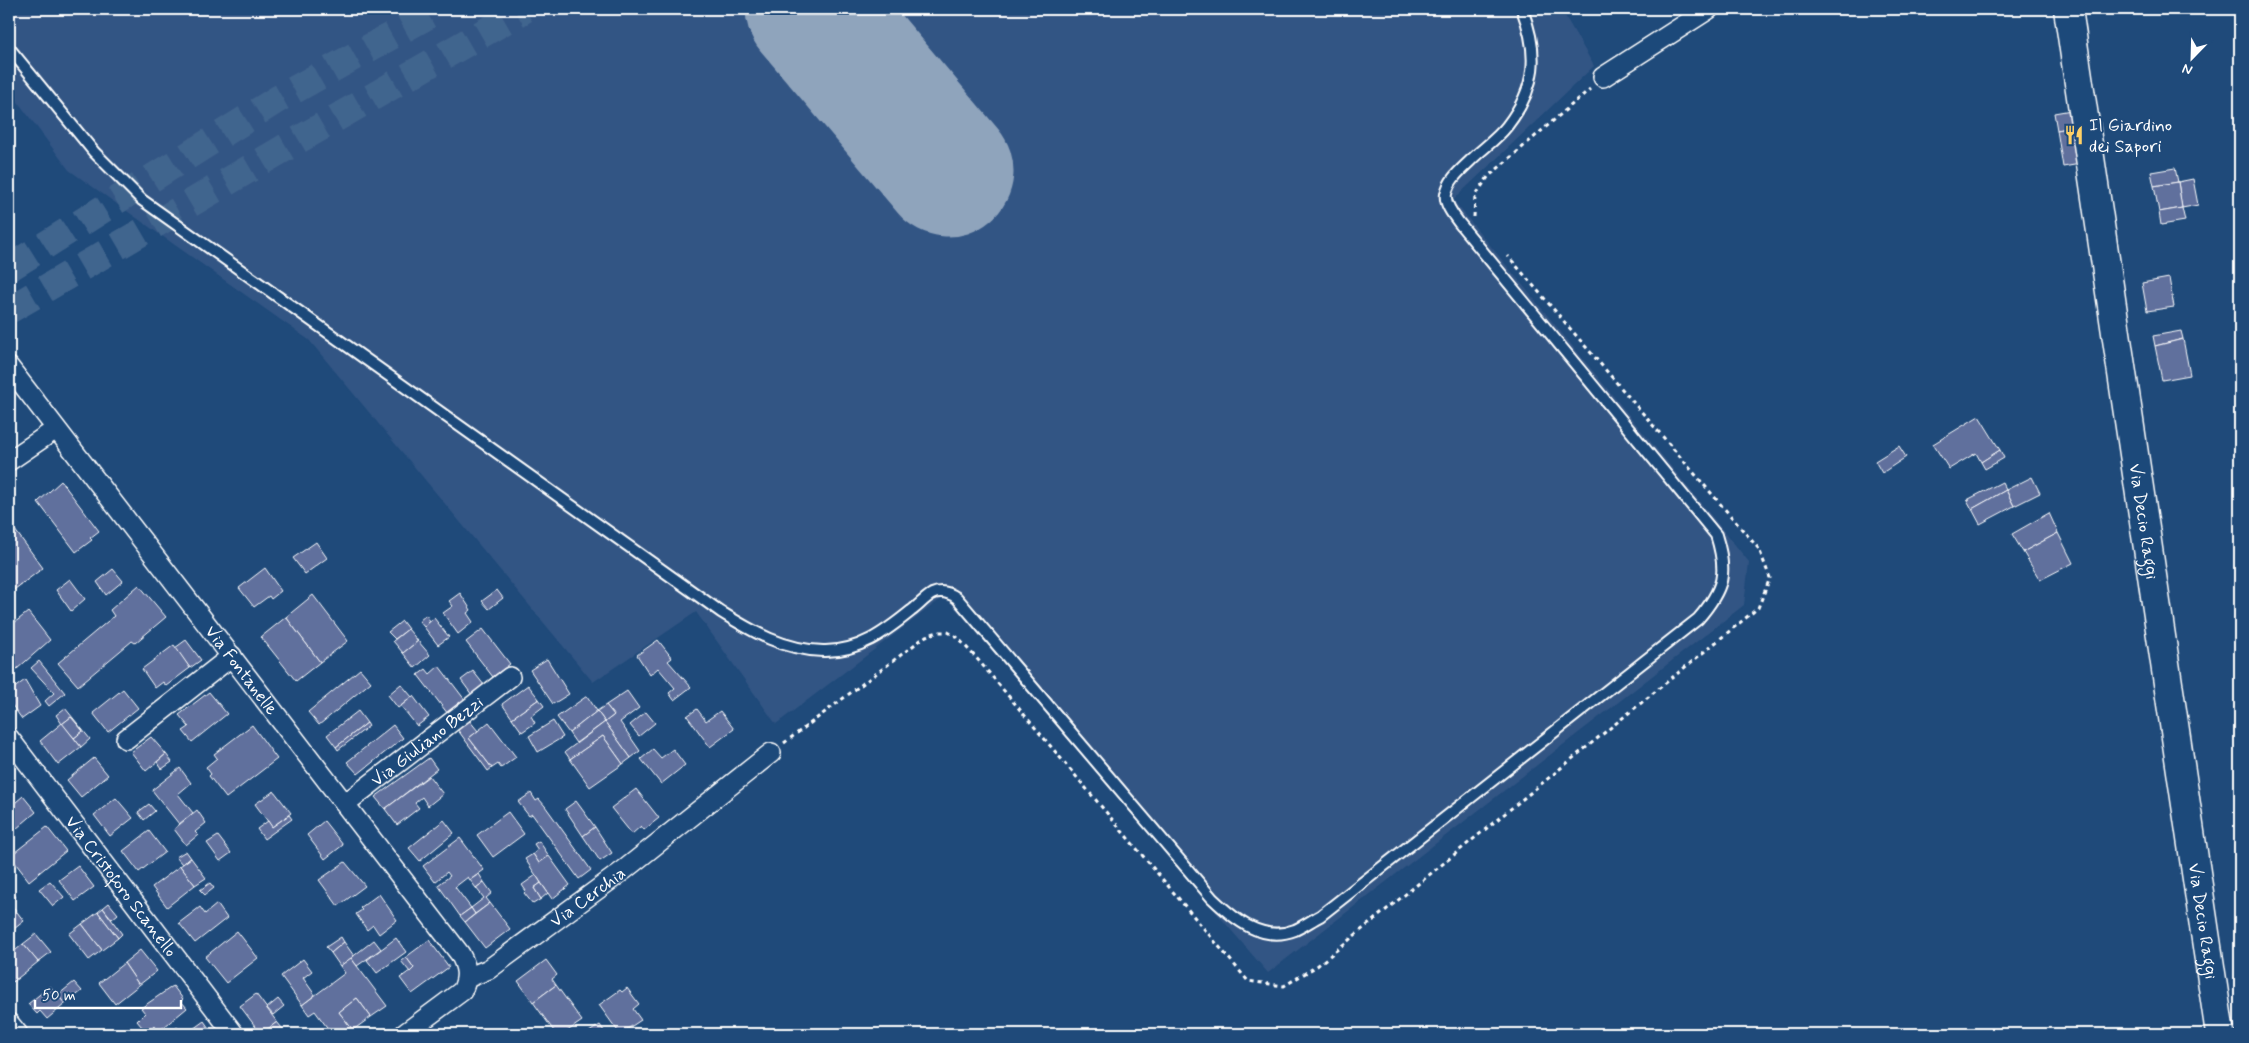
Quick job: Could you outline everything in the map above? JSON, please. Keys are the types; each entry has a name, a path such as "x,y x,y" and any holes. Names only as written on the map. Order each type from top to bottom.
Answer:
{"main road":[{"name":"Via Decio Raggi","path":"2068,9 2220,1034"}],"street":[{"path":"1603,77 1709,9"},
{"name":"Via Fontanelle","path":"9,367 453,943 465,964 467,978"},
{"path":"9,461 56,429"},
{"path":"126,739 232,656"},
{"name":"Via Giuliano Bezzi","path":"346,803 510,677"},
{"name":"Via Cristoforo Scanello","path":"9,738 234,1034"},
{"name":"Via Cerchia","path":"467,978 489,969 624,870 771,753"},
{"path":"404,1034 456,997 462,991 467,978"},
{"path":"9,1023 18,1034"}],"lane":[{"path":"9,48 94,152 142,200 721,612 757,635 790,648 824,651 856,647 884,633 933,594 948,592 957,598 1212,898 1232,918 1254,930 1274,933 1294,930 1320,916 1374,874 1698,619 1711,603 1722,581 1724,559 1716,535 1460,224 1449,207 1446,196 1450,182 1506,128 1528,93 1533,65 1532,43 1522,9"}],"path":[{"path":"1480,223 1473,216 1475,196 1488,177 1603,77"},
{"path":"771,753 912,645 938,632 948,632 956,636 979,661 1248,981 1284,986 1317,966 1758,608 1770,578 1759,549 1506,254"}],"shaded area":[{"path":"9,9 1561,9 1594,66 1453,200 1749,562 1744,605 1268,973 945,596 776,724 696,612 593,682 309,340 69,170 9,90"}],"building":[{"path":"2077,109 2080,126 2057,130 2054,113"},
{"path":"2080,126 2086,163 2063,167 2057,130"},
{"path":"2175,168 2178,182 2154,186 2151,172"},
{"path":"2193,179 2198,205 2182,208 2178,182"},
{"path":"2178,182 2182,208 2159,212 2154,186"},
{"path":"2182,208 2185,221 2161,225 2159,212"},
{"path":"2169,278 2174,307 2147,311 2142,283"},
{"path":"2181,331 2183,339 2155,346 2153,336"},
{"path":"2183,339 2190,375 2162,380 2155,346"},
{"path":"1979,416 2000,450 1981,462 1976,453 1949,469 1933,444"},
{"path":"1899,446 1906,457 1882,473 1875,461"},
{"path":"2000,450 2004,458 1985,469 1981,462"},
{"path":"2032,477 2040,493 2014,506 2006,490"},
{"path":"61,481 99,531 90,538 92,540 76,552 38,502"},
{"path":"2002,482 2006,490 1972,509 1967,500"},
{"path":"2006,490 2014,506 1980,524 1972,509"},
{"path":"2049,513 2058,533 2023,552 2012,534"},
{"path":"9,522 43,568 11,592 9,589"},
{"path":"2058,533 2073,563 2040,580 2023,552"},
{"path":"316,542 327,558 305,574 293,558"},
{"path":"265,568 281,591 271,599 269,596 254,607 239,588"},
{"path":"113,569 123,581 106,595 97,582"},
{"path":"70,579 85,599 71,611 56,590"},
{"path":"139,585 166,617 135,643 132,641 78,686 58,663 114,616 110,610"},
{"path":"497,590 503,598 489,609 482,601"},
{"path":"460,593 471,610 467,613 473,622 458,634 443,613 453,606 449,601"},
{"path":"313,595 348,641 320,662 286,617"},
{"path":"28,612 50,640 9,676 9,627"},
{"path":"426,615 430,621 424,627 419,621"},
{"path":"286,617 320,662 296,681 261,637"},
{"path":"434,618 449,637 438,645 424,627"},
{"path":"402,621 408,629 395,639 388,632"},
{"path":"408,629 418,641 403,653 393,641"},
{"path":"483,629 510,664 493,677 466,642"},
{"path":"186,640 201,660 190,668 175,648"},
{"path":"658,640 672,658 668,661 691,687 674,700 669,693 675,688 658,668 650,675 637,655"},
{"path":"418,641 430,655 415,668 403,653"},
{"path":"174,645 190,668 166,686 163,682 155,688 142,669"},
{"path":"547,659 569,694 553,704 530,670"},
{"path":"39,661 65,693 49,706 45,701 54,693 31,668"},
{"path":"439,666 465,700 448,714 418,675 426,669 430,674"},
{"path":"360,669 371,682 319,725 308,712"},
{"path":"473,671 484,685 472,695 461,680"},
{"path":"25,680 40,706 22,719 9,701 9,692"},
{"path":"401,684 412,697 398,708 388,695"},
{"path":"528,685 539,699 512,718 502,704"},
{"path":"123,689 138,708 108,732 93,713"},
{"path":"627,691 639,708 620,722 640,751 631,758 605,722 614,715 606,705"},
{"path":"209,692 227,714 192,742 183,731 189,727 179,715"},
{"path":"413,696 429,717 417,726 401,706"},
{"path":"587,696 597,711 569,733 557,717"},
{"path":"539,699 544,706 531,716 535,723 522,732 512,718"},
{"path":"606,705 614,715 605,722 597,711"},
{"path":"65,708 90,739 81,747 74,738 83,731 71,717 62,724 56,715"},
{"path":"697,709 706,721 720,711 734,729 710,747 687,716"},
{"path":"358,711 367,723 336,747 327,735"},
{"path":"597,711 605,722 576,743 569,733"},
{"path":"646,712 655,723 639,736 630,725"},
{"path":"71,717 83,731 74,738 62,724"},
{"path":"469,720 478,731 469,738 492,768 488,771 457,729"},
{"path":"553,721 563,737 538,752 529,736"},
{"path":"489,722 516,757 501,768 498,764 492,768 469,738"},
{"path":"605,722 631,758 623,764 603,736 570,759 565,752"},
{"path":"62,723 81,747 58,765 40,741"},
{"path":"367,723 369,726 338,750 336,747"},
{"path":"252,725 277,759 226,798 209,776 211,774 206,767 217,758 214,754"},
{"path":"393,725 403,738 358,774 347,762"},
{"path":"603,736 623,764 590,787 570,759"},
{"path":"151,737 166,754 146,771 131,752"},
{"path":"653,749 661,758 673,749 685,765 661,784 641,759"},
{"path":"166,754 172,762 162,769 157,762"},
{"path":"94,758 108,775 81,797 67,780"},
{"path":"429,758 437,769 385,809 375,797"},
{"path":"180,768 191,783 178,794 193,813 179,824 152,790"},
{"path":"429,776 443,794 428,806 422,797 415,803 419,808 397,825 385,809"},
{"path":"636,789 659,818 644,830 641,826 632,834 611,808"},
{"path":"274,791 291,813 272,827 255,804"},
{"path":"531,793 536,801 539,799 545,806 591,870 579,879 532,814 529,816 518,802"},
{"path":"23,796 36,812 16,829 9,820 9,808"},
{"path":"116,798 133,818 110,836 94,815"},
{"path":"576,801 595,827 583,836 565,809"},
{"path":"149,804 155,811 144,820 138,812"},
{"path":"197,810 206,823 195,832 198,835 186,845 174,829"},
{"path":"508,812 524,834 493,857 477,835"},
{"path":"289,815 292,819 264,839 257,829 268,821 272,827"},
{"path":"9,820 16,829 9,834"},
{"path":"444,820 454,833 420,861 409,848"},
{"path":"324,821 343,845 325,859 307,835"},
{"path":"47,827 66,851 29,881 10,856"},
{"path":"595,827 612,853 600,861 583,836"},
{"path":"149,831 165,852 139,872 123,851"},
{"path":"218,836 231,853 220,861 207,843"},
{"path":"460,838 484,870 470,880 468,877 455,887 471,908 460,916 438,885 450,876 447,872 435,882 423,866"},
{"path":"539,841 549,856 539,863 533,854 538,850 534,844"},
{"path":"186,851 191,858 182,864 176,857"},
{"path":"533,854 539,863 549,856 570,885 552,899 525,859"},
{"path":"191,858 206,878 195,885 180,866"},
{"path":"345,862 365,886 338,906 319,880"},
{"path":"78,866 94,887 75,901 59,880"},
{"path":"180,866 195,885 167,907 152,887"},
{"path":"479,874 484,882 476,888 470,880"},
{"path":"536,875 541,883 534,888 541,899 533,904 524,893 526,891 522,885"},
{"path":"50,881 64,897 53,906 39,889"},
{"path":"484,882 492,893 486,898 490,903 475,914 471,908 484,898 476,888"},
{"path":"210,883 214,888 205,895 200,890"},
{"path":"541,883 548,893 541,899 534,888"},
{"path":"12,892 16,897 9,902 9,894"},
{"path":"379,894 397,920 379,934 373,925 367,930 356,914 362,910 360,908"},
{"path":"10,903 24,921 9,933 9,905"},
{"path":"109,903 118,914 112,919 103,908"},
{"path":"490,903 510,929 485,948 465,922"},
{"path":"217,904 227,918 195,943 179,923 200,907 205,914"},
{"path":"103,908 122,934 118,938 98,912"},
{"path":"471,908 475,914 465,922 460,916"},
{"path":"98,912 118,938 102,950 82,924"},
{"path":"82,924 102,950 89,960 69,934"},
{"path":"237,931 258,958 226,983 205,957"},
{"path":"36,934 51,952 38,962 23,944"},
{"path":"341,937 344,942 331,953 326,947"},
{"path":"396,938 406,952 377,973 367,960"},
{"path":"374,940 381,949 357,966 351,958"},
{"path":"429,940 449,967 412,994 400,978 414,968 406,957"},
{"path":"344,942 354,956 340,966 331,953"},
{"path":"23,944 38,962 13,982 9,977 9,956"},
{"path":"140,950 157,971 139,985 124,963"},
{"path":"406,957 414,968 410,972 401,961"},
{"path":"351,958 387,1006 371,1017 357,998 339,1012 353,1030 347,1034 332,1034 315,1011 309,1015 302,1005 345,973 340,966"},
{"path":"303,959 312,971 303,978 315,995 302,1005 281,976"},
{"path":"546,960 557,975 552,979 556,985 533,1002 518,981"},
{"path":"124,963 139,985 115,1004 99,983"},
{"path":"74,982 82,991 65,1004 58,995"},
{"path":"556,985 582,1021 563,1034 556,1034 533,1002"},
{"path":"50,986 65,1004 47,1019 40,1011 37,1014 28,1004"},
{"path":"173,986 187,1008 158,1032 154,1026 147,1033 137,1021 145,1013 141,1008"},
{"path":"627,988 639,1004 633,1009 641,1020 620,1034 599,1005 620,990 622,992"},
{"path":"256,994 277,1022 261,1034 240,1006"},
{"path":"357,998 371,1017 353,1030 339,1012"},
{"path":"278,999 284,1006 273,1015 267,1008"},
{"path":"204,1021 213,1034 186,1034"},
{"path":"277,1022 287,1034 261,1034"},
{"path":"600,1025 606,1034 591,1034 589,1032"},
{"path":"177,1027 179,1029 183,1034 171,1033"}],"runway":[{"path":"811,9 948,171"}],"tunnel":[{"path":"9,268 278,99 439,9"},
{"path":"9,310 525,9"}],"place":[{"name":"Il Giardino dei Sapori","path":"2074,135"}]}
